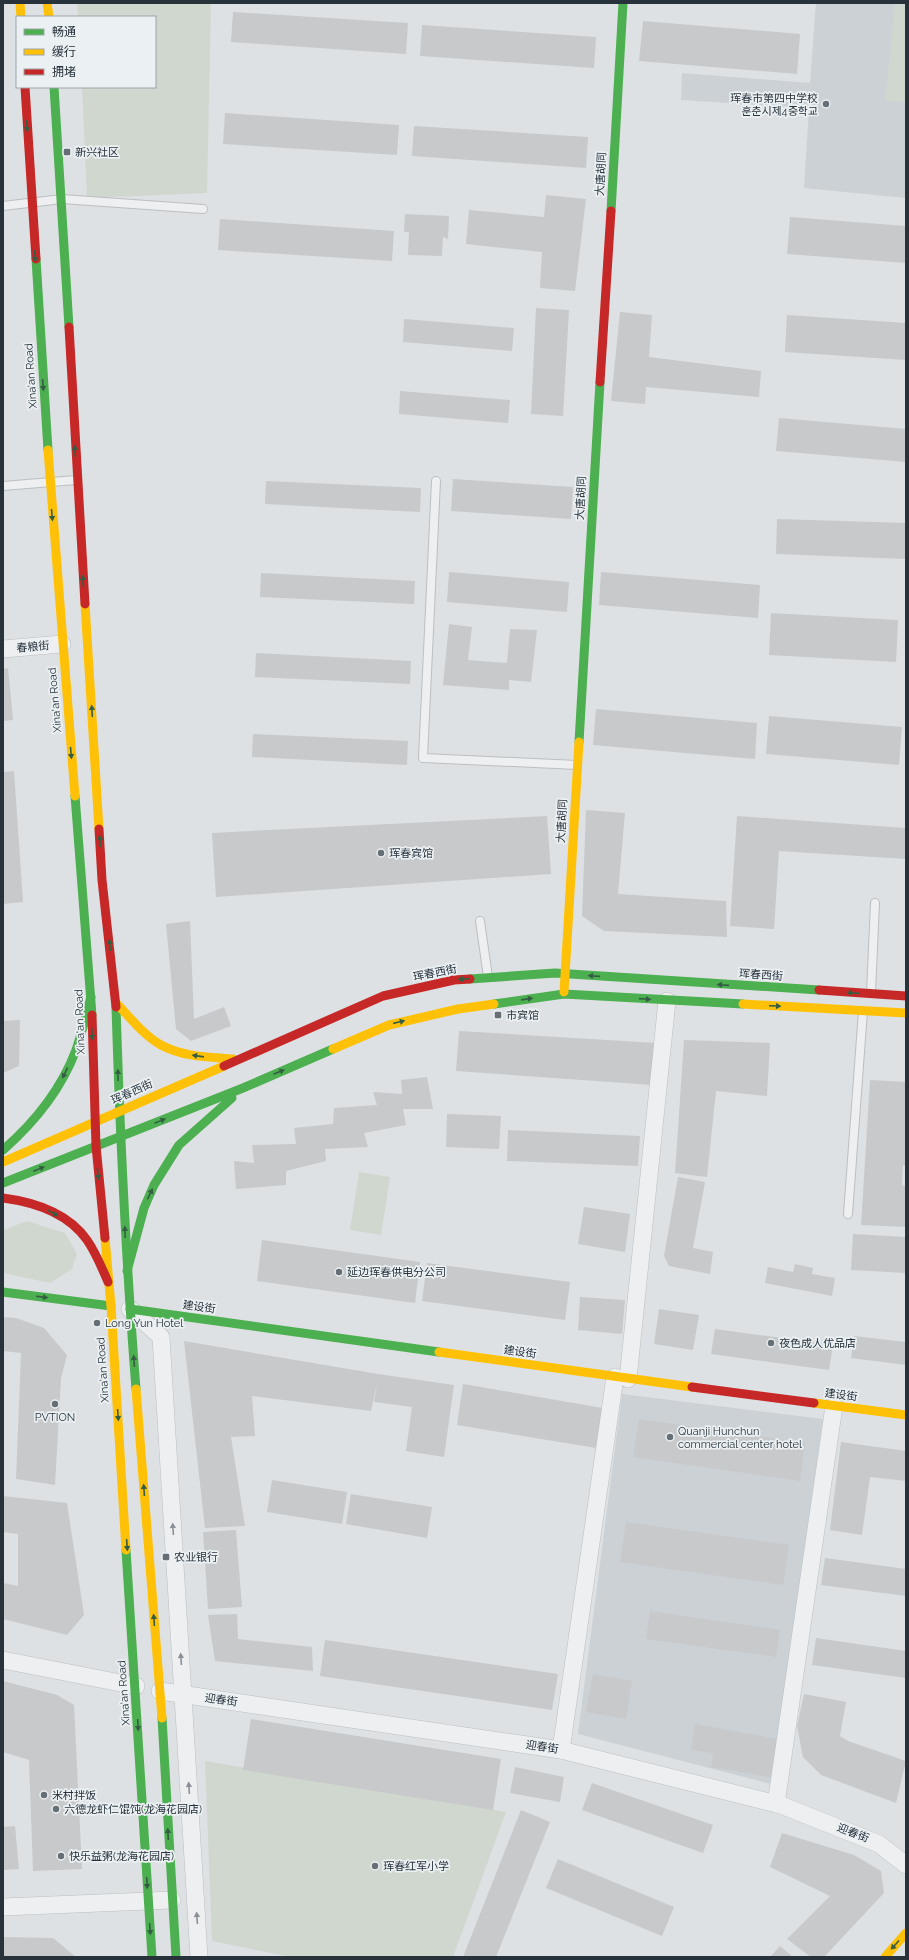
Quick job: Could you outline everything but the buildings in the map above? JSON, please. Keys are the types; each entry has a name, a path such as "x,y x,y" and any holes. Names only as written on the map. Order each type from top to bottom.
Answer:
{"main road":[{"path":"20,3 21,16"},
{"path":"48,3 48,16"},
{"name":"大唐胡同","path":"564,994 623,3"},
{"name":"Xina'an Road","path":"25,88 50,483 62,644 92,881 116,1003 120,1137 127,1271 160,1691 176,1957"},
{"name":"Xina'an Road","path":"54,88 62,199 77,480 92,881 91,997 96,1146 111,1306 152,1957"},
{"name":"珲春西街","path":"3,1162 119,1110 383,996 454,980 565,974 906,996"},
{"path":"3,1183 243,1088 389,1025 458,1009 564,994 667,1001 906,1013"},
{"path":"3,1150 42,1112 63,1078 76,1050 91,997"},
{"path":"116,1003 139,1027 161,1044 194,1056 236,1060"},
{"path":"127,1271 144,1208 154,1185 179,1145 243,1088"},
{"path":"3,1198 21,1200 42,1207 63,1218 84,1236 108,1282"},
{"path":"3,1292 111,1306"},
{"name":"建设街","path":"130,1310 622,1378 906,1415"},
{"path":"885,1957 906,1933"}],"street":[{"name":"春粮街","path":"3,649 62,644"},
{"path":"562,1750 622,1378 667,1001"},
{"path":"130,1310 161,1337 199,1957"},
{"path":"776,1804 834,1406"},
{"path":"3,1660 136,1686"},
{"name":"迎春街","path":"160,1691 562,1750 776,1804 879,1844 906,1865"},
{"path":"3,1907 172,1900"}],"lane":[{"path":"3,206 62,199 203,209"},
{"path":"3,486 77,480"},
{"path":"436,481 424,758 578,765"},
{"path":"871,994 875,903"},
{"path":"480,921 488,978"},
{"path":"848,1214 863,1010"}],"shaded area":[{"path":"77,3 211,3 207,193 87,198 82,88 156,88 156,16 78,16"},
{"name":"珲春市第四中学校 훈춘시제4중학교","path":"816,3 906,3 906,198 804,188 809,108 681,100 682,73 810,83"},
{"path":"895,3 906,3 906,102 885,101"},
{"path":"359,1172 390,1177 381,1235 350,1230"},
{"path":"27,1221 65,1233 77,1254 72,1269 50,1283 3,1273 3,1230"},
{"path":"622,1394 823,1419 771,1784 578,1734"},
{"name":"珲春红军小学","path":"205,1761 506,1812 453,1957 291,1957 212,1941"}],"traffic: fast":[{"path":"611,211 623,3"},
{"path":"54,88 69,327"},
{"path":"36,259 48,450"},
{"path":"579,742 600,382"},
{"path":"75,796 92,1015"},
{"path":"470,979 555,973 819,990"},
{"path":"494,1004 564,994 743,1004"},
{"path":"3,1150 36,1117 63,1079 76,1050 91,997"},
{"path":"116,1007 119,1103 129,1294 136,1389"},
{"path":"3,1183 243,1088 333,1049"},
{"path":"127,1271 144,1208 154,1185 179,1145 232,1098"},
{"path":"3,1292 111,1306"},
{"path":"130,1309 439,1352"},
{"path":"126,1550 152,1957"},
{"path":"162,1718 176,1957"}],"traffic: slow":[{"path":"20,3 21,16"},
{"path":"47,3 49,16"},
{"path":"48,450 75,796"},
{"path":"85,604 99,829"},
{"path":"564,992 579,742"},
{"path":"116,1003 154,1041 169,1049 205,1057 233,1059"},
{"path":"333,1049 389,1025 458,1009 494,1004"},
{"path":"743,1004 906,1013"},
{"path":"3,1162 224,1066"},
{"path":"105,1238 111,1306 126,1550"},
{"path":"439,1352 692,1387"},
{"path":"136,1389 162,1718"},
{"path":"814,1403 906,1415"},
{"path":"885,1957 906,1933"}],"traffic: jam":[{"path":"25,88 36,259"},
{"path":"600,382 611,211"},
{"path":"69,327 85,604"},
{"path":"99,829 102,880 116,1007"},
{"path":"224,1066 383,996 454,980 470,979"},
{"path":"819,990 906,996"},
{"path":"92,1015 96,1146 105,1238"},
{"path":"3,1198 27,1202 50,1210 70,1223 87,1240 99,1261 108,1282"},
{"path":"692,1387 814,1403"}],"place":[{"name":"珲春市第四中学校 훈춘시제4중학교","path":"826,104"},
{"name":"新兴社区","path":"67,152"},
{"name":"珲春宾馆","path":"381,853"},
{"name":"市宾馆","path":"498,1015"},
{"name":"延边珲春供电分公司","path":"339,1272"},
{"name":"Long Yun Hotel","path":"97,1323"},
{"name":"夜色成人优品店","path":"771,1343"},
{"name":"PVTION","path":"55,1404"},
{"name":"Quanji Hunchun commercial center hotel","path":"670,1437"},
{"name":"农业银行","path":"166,1557"},
{"name":"米村拌饭","path":"44,1795"},
{"name":"六德龙虾仁馄饨(龙海花园店)","path":"56,1809"},
{"name":"快乐益粥(龙海花园店)","path":"61,1856"},
{"name":"珲春红军小学","path":"375,1866"}]}
